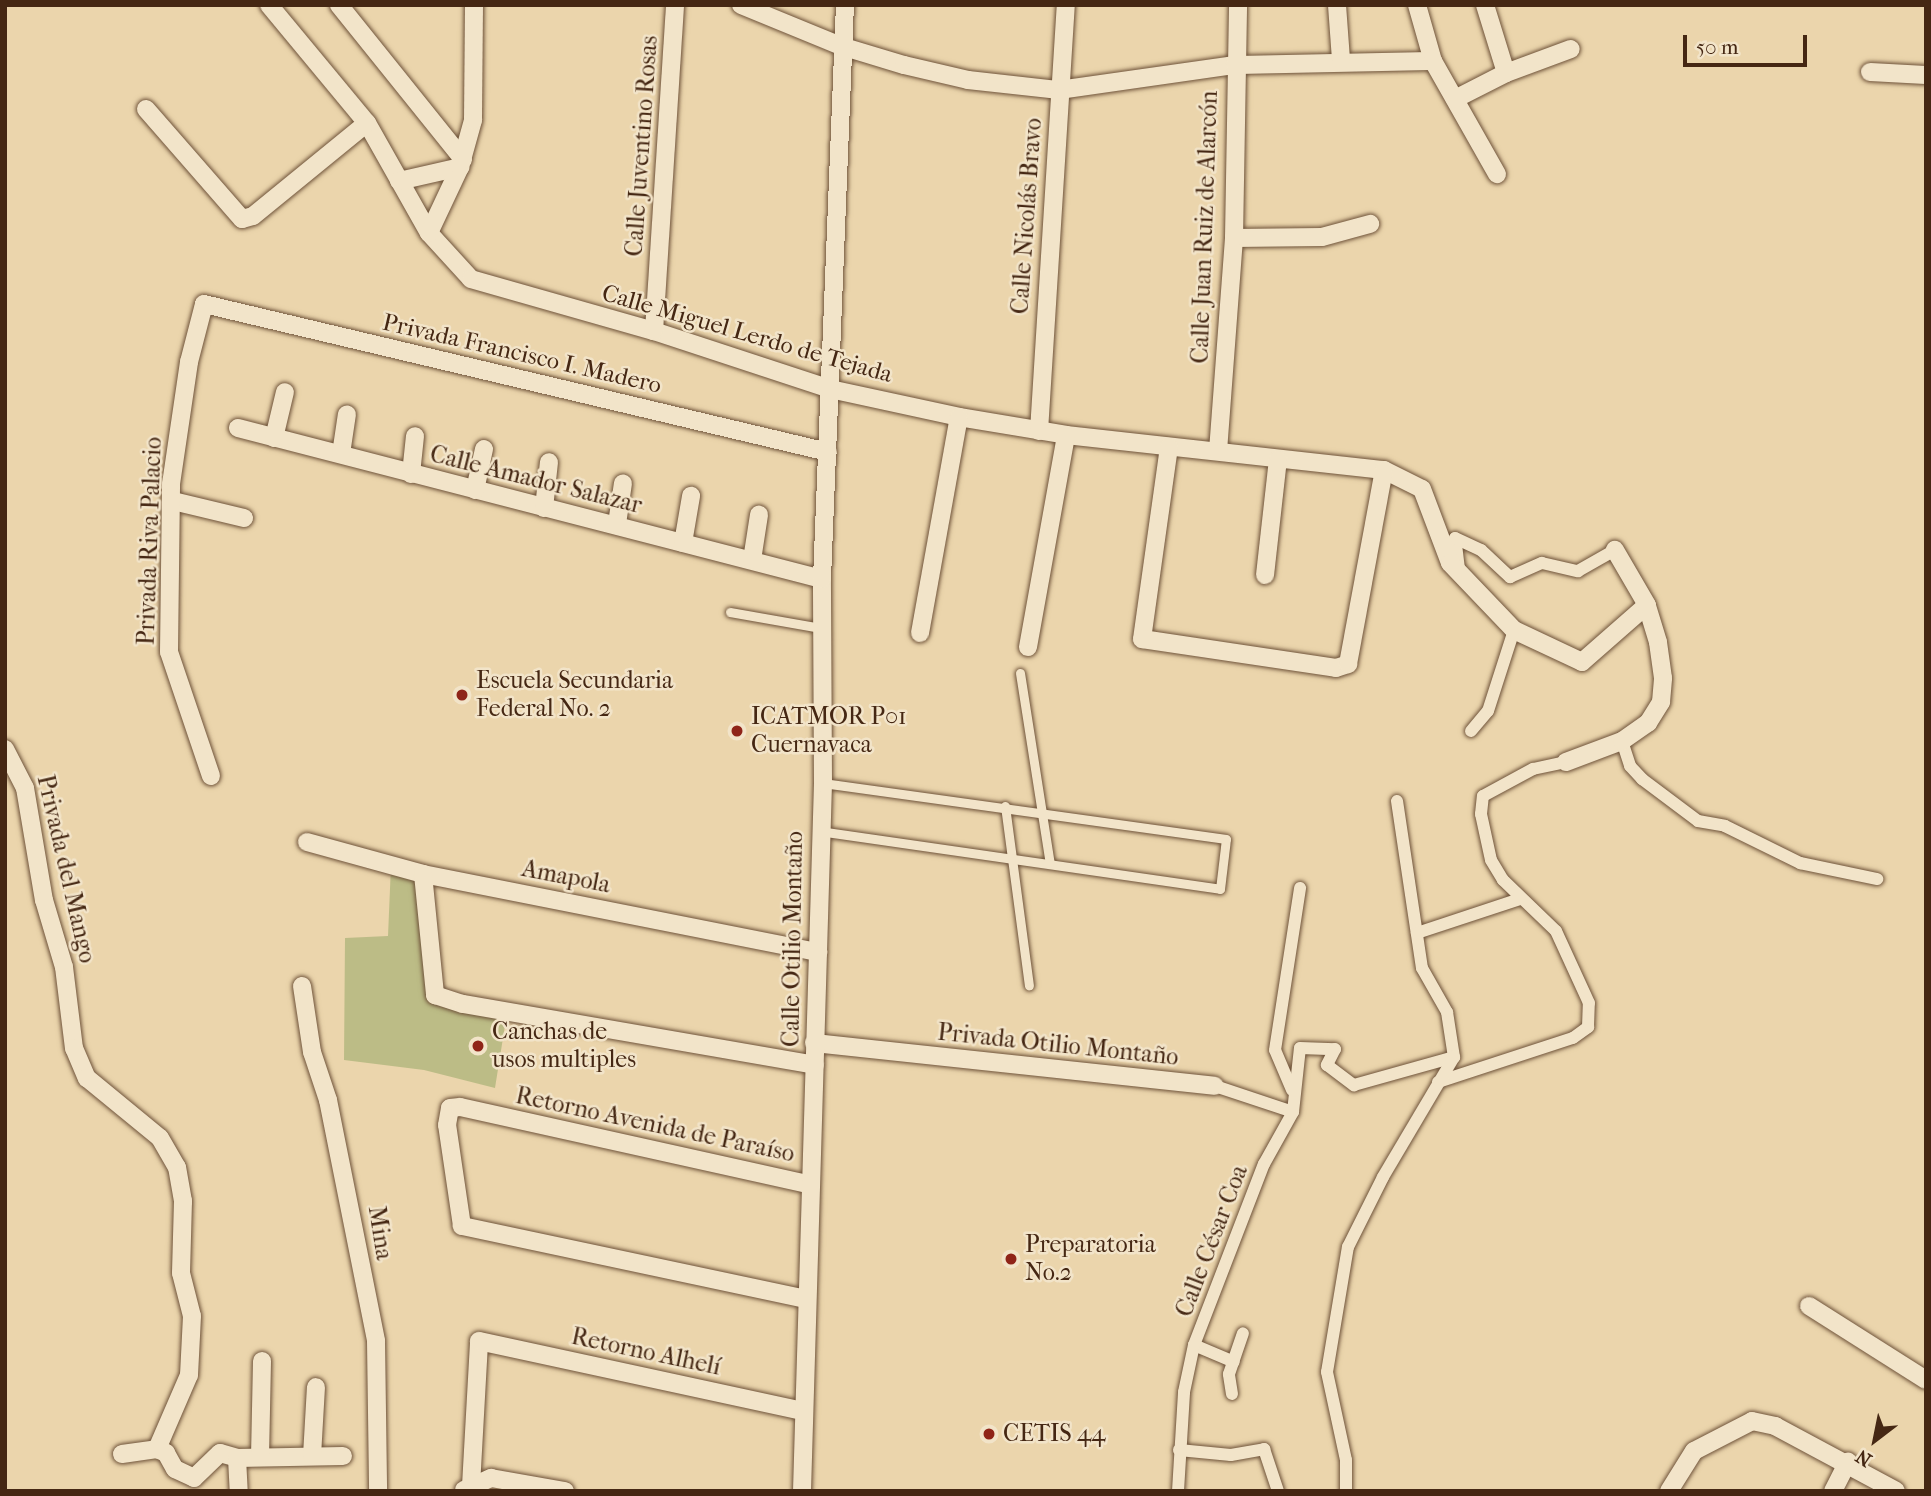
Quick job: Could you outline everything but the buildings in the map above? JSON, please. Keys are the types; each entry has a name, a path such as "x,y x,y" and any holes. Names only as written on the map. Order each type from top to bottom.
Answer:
{"street":[{"name":"Calle Miguel Lerdo de Tejada","path":"269,5 367,123 429,233 471,279 654,331 830,389 959,417 1066,435 1384,470"},
{"path":"339,5 461,163"},
{"path":"429,233 461,163 473,120 474,5"},
{"name":"Calle Juventino Rosas","path":"654,331 675,5"},
{"path":"741,5 841,46 968,80 1059,90 1235,65 1340,60 1433,61"},
{"name":"Calle Otilio Montaño","path":"802,1491 808,1184 815,1065 819,831 823,783 822,579 841,46 845,5"},
{"name":"Calle Nicolás Bravo","path":"1039,430 1066,5"},
{"name":"Calle Juan Ruiz de Alarcón","path":"1218,451 1234,238 1238,5"},
{"path":"1337,5 1340,60"},
{"path":"1417,5 1433,61 1497,174"},
{"path":"1485,5 1506,73"},
{"path":"1455,99 1506,73 1571,49"},
{"path":"1870,72 1926,75"},
{"path":"146,109 242,219 253,216 367,123"},
{"path":"399,181 461,163"},
{"path":"1234,238 1322,237 1370,224"},
{"name":"Privada Francisco I. Madero","path":"204,304 828,453"},
{"name":"Privada Riva Palacio","path":"204,304 180,412 173,501 169,652 211,776"},
{"path":"274,438 285,392"},
{"path":"341,454 347,414"},
{"path":"920,633 959,417"},
{"name":"Calle Amador Salazar","path":"238,428 822,579"},
{"path":"1028,648 1066,435"},
{"path":"411,474 415,436"},
{"path":"1169,447 1142,639 1336,668 1348,664 1384,470 1422,489 1439,540 1460,573 1514,629 1582,662 1647,606"},
{"path":"475,490 484,449"},
{"path":"1265,575 1278,460"},
{"path":"544,508 548,462"},
{"path":"617,524 623,483"},
{"path":"683,543 691,496"},
{"path":"173,501 244,518"},
{"path":"752,560 759,515"},
{"path":"1438,1082 1573,1038 1588,1027 1589,1003 1556,931 1520,899 1491,860 1483,825 1483,796 1533,769 1566,762 1622,741 1648,723 1661,702 1663,678 1647,606 1615,551 1578,571 1542,563 1510,577 1481,550 1455,538 1460,573"},
{"path":"1471,731 1488,711 1514,629"},
{"path":"1622,741 1630,766 1642,779 1698,821 1724,826 1800,863 1877,879"},
{"name":"Privada del Mango","path":"5,748 25,788 44,900 64,967 70,1031 87,1078 159,1138 177,1167 183,1201 181,1273 192,1316 189,1375 157,1450"},
{"path":"1346,1491 1346,1460 1327,1372 1348,1247 1382,1177 1454,1057 1447,1012 1422,968 1397,801"},
{"name":"Amapola","path":"307,842 423,874 818,952"},
{"path":"423,874 435,995 463,1004 815,1065"},
{"path":"1292,1090 1275,1050 1300,887"},
{"path":"1416,933 1520,899"},
{"name":"Mina","path":"302,986 312,1052 328,1100 376,1341 378,1491"},
{"name":"Privada Otilio Montaño","path":"814,1043 1215,1087 1293,1112"},
{"path":"1293,1112 1292,1090 1300,1048 1335,1049 1326,1065 1354,1085 1454,1057"},
{"name":"Retorno Avenida de Paraíso","path":"806,1299 462,1226 447,1125 450,1108 808,1184"},
{"name":"Calle César Coa","path":"1178,1491 1184,1392 1194,1345 1264,1164 1293,1112"},
{"path":"1809,1306 1926,1380"},
{"path":"1232,1394 1229,1374 1242,1333"},
{"name":"Retorno Alhelí","path":"467,1488 479,1341 803,1411"},
{"path":"1194,1345 1234,1362"},
{"path":"260,1457 262,1362"},
{"path":"312,1456 316,1387"},
{"path":"1669,1491 1694,1451 1752,1421 1775,1426 1848,1462 1896,1491"},
{"path":"1180,1450 1231,1455 1264,1449 1278,1491"},
{"path":"122,1454 157,1450 166,1454 175,1469 194,1478 220,1453 237,1458 343,1456"},
{"path":"237,1458 239,1491"},
{"path":"1833,1491 1848,1462"},
{"path":"467,1488 491,1478 565,1491"}],"lane":[{"path":"730,612 821,628"},
{"path":"1020,673 1044,811 1050,864"},
{"path":"819,831 1220,889 1226,839 1044,811 823,783"},
{"path":"1005,806 1028,985"}],"green space":[{"path":"391,865 423,874 435,994 507,1013 495,1088 424,1070 344,1060 345,938 388,936"}],"place":[{"name":"Escuela Secundaria Federal No. 2","path":"462,695"},
{"name":"ICATMOR P01 Cuernavaca","path":"737,731"},
{"name":"Canchas de usos multiples","path":"478,1046"},
{"name":"Preparatoria No.2","path":"1011,1259"},
{"name":"CETIS 44","path":"989,1434"}]}
